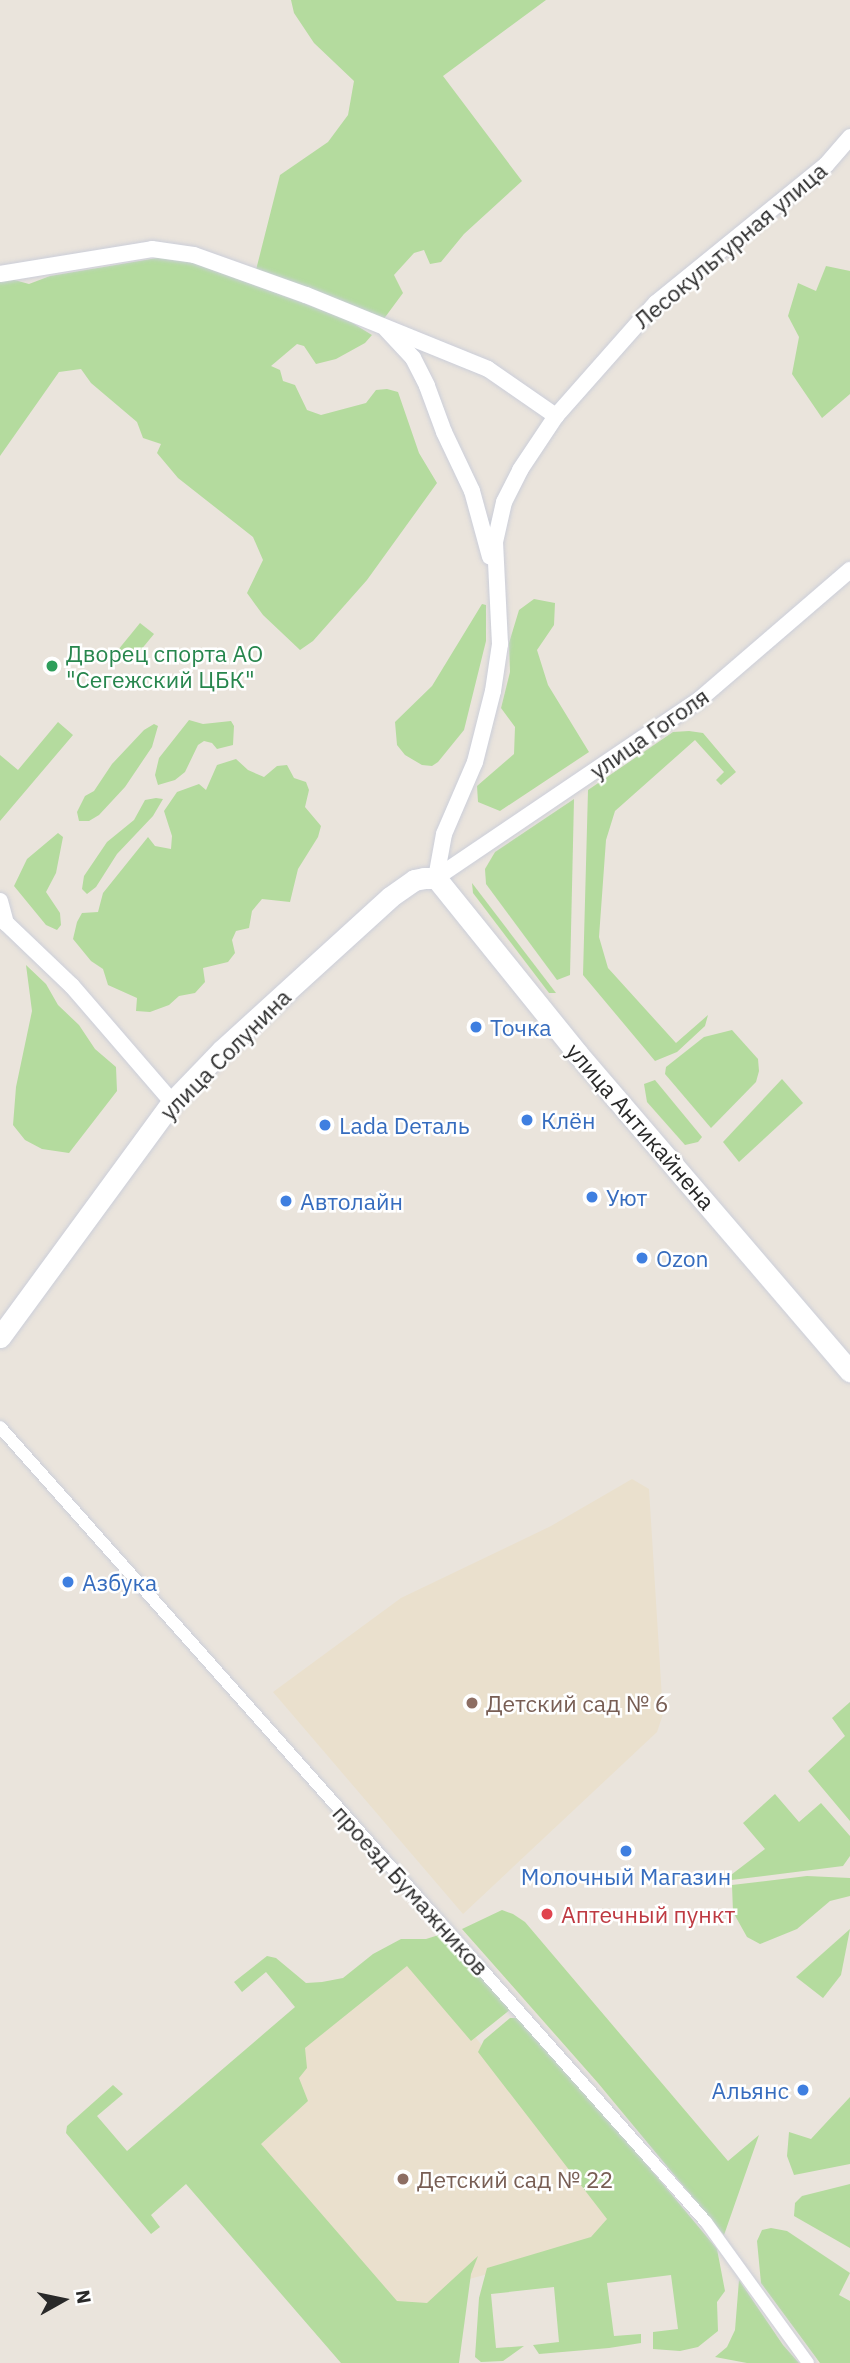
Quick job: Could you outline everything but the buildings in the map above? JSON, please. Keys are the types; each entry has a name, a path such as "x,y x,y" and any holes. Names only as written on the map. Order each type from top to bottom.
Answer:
{"street":[{"name":"Лесокультурная улица","path":"436,878 444,834 475,762 494,691 500,644 495,542 504,502 520,470 556,416 656,303 826,165 850,137"},
{"name":"Лесокультурная улица","path":"0,274 152,248 215,262 382,324 488,369 556,416"},
{"name":"Лесокультурная улица","path":"382,324 413,358 427,386 444,432 472,491 495,581"},
{"name":"улица Гоголя","path":"436,878 701,699 850,570"},
{"name":"улица Солунина","path":"0,1337 172,1102 221,1051 390,897 414,880 436,878"},
{"name":"улица Антикайнена","path":"436,878 578,1054 850,1371"},
{"path":"0,901 6,923 72,986 172,1102"},
{"name":"проезд Бумажников","path":"0,1427 706,2222 808,2363"}],"shaded area":[{"name":"Детский сад № 6","path":"632,1479 649,1489 663,1714 657,1732 463,1914 273,1692 401,1598 551,1526"},
{"name":"Детский сад № 22","path":"402,1944 617,2217 595,2246 469,2279 456,2358 188,2140"}],"green space":[{"path":"291,0 546,0 443,76 522,181 464,234 441,262 430,264 424,250 414,253 394,275 403,293 383,320 256,270 280,175 328,142 348,115 354,81 314,43 294,13"},
{"path":"163,257 180,257 346,319 372,335 365,343 336,359 316,364 304,346 297,344 271,366 280,370 283,381 295,385 307,410 321,415 366,403 376,390 398,392 419,453 437,483 367,580 313,641 300,650 263,615 247,593 263,560 253,537 178,478 157,453 161,444 143,438 137,422 91,383 81,369 59,372 0,456 0,276 29,284 50,276"},
{"path":"826,266 850,271 850,394 822,418 792,374 799,337 788,316 798,283 816,291"},
{"path":"534,599 555,603 554,625 537,650 548,685 589,752 500,811 478,802 477,786 514,754 515,727 501,708 510,672 509,643 519,610"},
{"path":"482,604 486,605 486,641 464,730 438,762 432,766 422,765 405,755 397,745 395,722 432,686"},
{"path":"140,623 154,634 131,662 118,650"},
{"path":"189,720 203,724 231,721 234,726 233,745 217,749 212,743 204,741 198,745 185,772 175,780 158,785 155,775 159,758"},
{"path":"58,722 73,735 0,821 0,755 18,770"},
{"path":"154,724 158,726 152,747 125,787 99,815 89,821 79,821 77,812 85,796 94,791 112,764 144,730"},
{"path":"673,732 703,733 736,772 721,785 716,780 724,772 695,740 615,811 606,840 599,937 608,968 676,1043 708,1015 705,1026 677,1052 655,1061 583,975 588,790"},
{"path":"236,759 248,770 264,777 277,766 287,765 294,778 306,782 309,790 305,807 321,826 318,837 298,869 290,902 262,899 252,911 249,928 236,931 232,940 235,953 228,962 203,968 205,982 195,993 179,996 169,1005 150,1012 136,1011 137,998 108,985 103,969 91,961 73,939 77,922 82,913 98,912 103,893 148,837 155,846 171,849 172,836 164,811 177,792 199,784 206,790 217,765"},
{"path":"163,799 153,816 117,854 96,887 87,894 82,889 84,876 107,842 134,820 145,800"},
{"path":"574,799 570,975 557,980 486,884 485,869 495,852"},
{"path":"58,833 63,837 56,873 46,892 60,913 61,925 57,930 46,925 14,886 27,859"},
{"path":"472,883 556,993 549,993 473,893"},
{"path":"26,965 46,984 58,1005 79,1025 95,1049 116,1067 117,1091 69,1153 42,1149 25,1140 13,1125 16,1087 32,1011"},
{"path":"732,1030 758,1059 759,1071 756,1082 711,1128 665,1074 666,1067 704,1037"},
{"path":"782,1079 803,1103 739,1162 723,1142"},
{"path":"655,1080 702,1137 698,1142 685,1145 647,1102 644,1084"},
{"path":"850,1702 850,1821 808,1771 845,1736 832,1718"},
{"path":"775,1794 799,1822 821,1803 850,1836 850,1856 843,1866 723,1881 765,1849 743,1823"},
{"path":"807,1876 850,1878 850,1896 830,1901 797,1929 760,1944 747,1937 733,1912 732,1885"},
{"path":"502,1910 525,1922 728,2161 759,2135 724,2235 598,2083 462,1929"},
{"path":"850,1929 841,1975 823,1998 796,1977"},
{"path":"442,1934 511,2009 471,2041 407,1966 305,2048 307,2068 299,2078 308,2101 261,2144 397,2301 427,2303 478,2256 471,2274 459,2363 341,2363 186,2184 151,2215 160,2227 151,2234 66,2133 67,2126 113,2085 123,2094 97,2116 127,2151 295,2007 266,1972 242,1992 234,1982 267,1956 276,1958 306,1983 322,1982 343,1978 373,1954 401,1939 426,1939"},
{"path":"510,2018 517,2018 588,2094 717,2249 725,2291 717,2302 718,2331 698,2347 680,2351 653,2349 653,2332 678,2329 671,2275 607,2283 614,2336 641,2334 641,2343 609,2348 539,2354 533,2345 559,2342 554,2287 491,2294 496,2348 524,2346 503,2361 481,2362 475,2357 479,2298 487,2268 591,2237 607,2219 478,2052 484,2040"},
{"path":"850,2097 850,2164 794,2175 787,2156 789,2132 811,2139"},
{"path":"850,2184 850,2248 794,2216 795,2203 802,2196"},
{"path":"771,2228 787,2231 850,2273 839,2295 850,2301 850,2363 820,2363 761,2283 757,2241 762,2230"},
{"path":"739,2280 783,2345 799,2363 747,2363 715,2357 727,2347 735,2330"}],"place":[{"name":"Дворец спорта АО \"Сегежский ЦБК\"","path":"52,666"},
{"name":"Точка","path":"476,1027"},
{"name":"Клён","path":"527,1120"},
{"name":"Lada Dеталь","path":"325,1125"},
{"name":"Уют","path":"592,1197"},
{"name":"Автолайн","path":"286,1201"},
{"name":"Ozon","path":"642,1258"},
{"name":"Азбука","path":"68,1582"},
{"name":"Детский сад № 6","path":"472,1703"},
{"name":"Молочный Магазин","path":"626,1851"},
{"name":"Аптечный пункт","path":"547,1914"},
{"name":"Альянс","path":"803,2090"},
{"name":"Детский сад № 22","path":"403,2179"}]}
